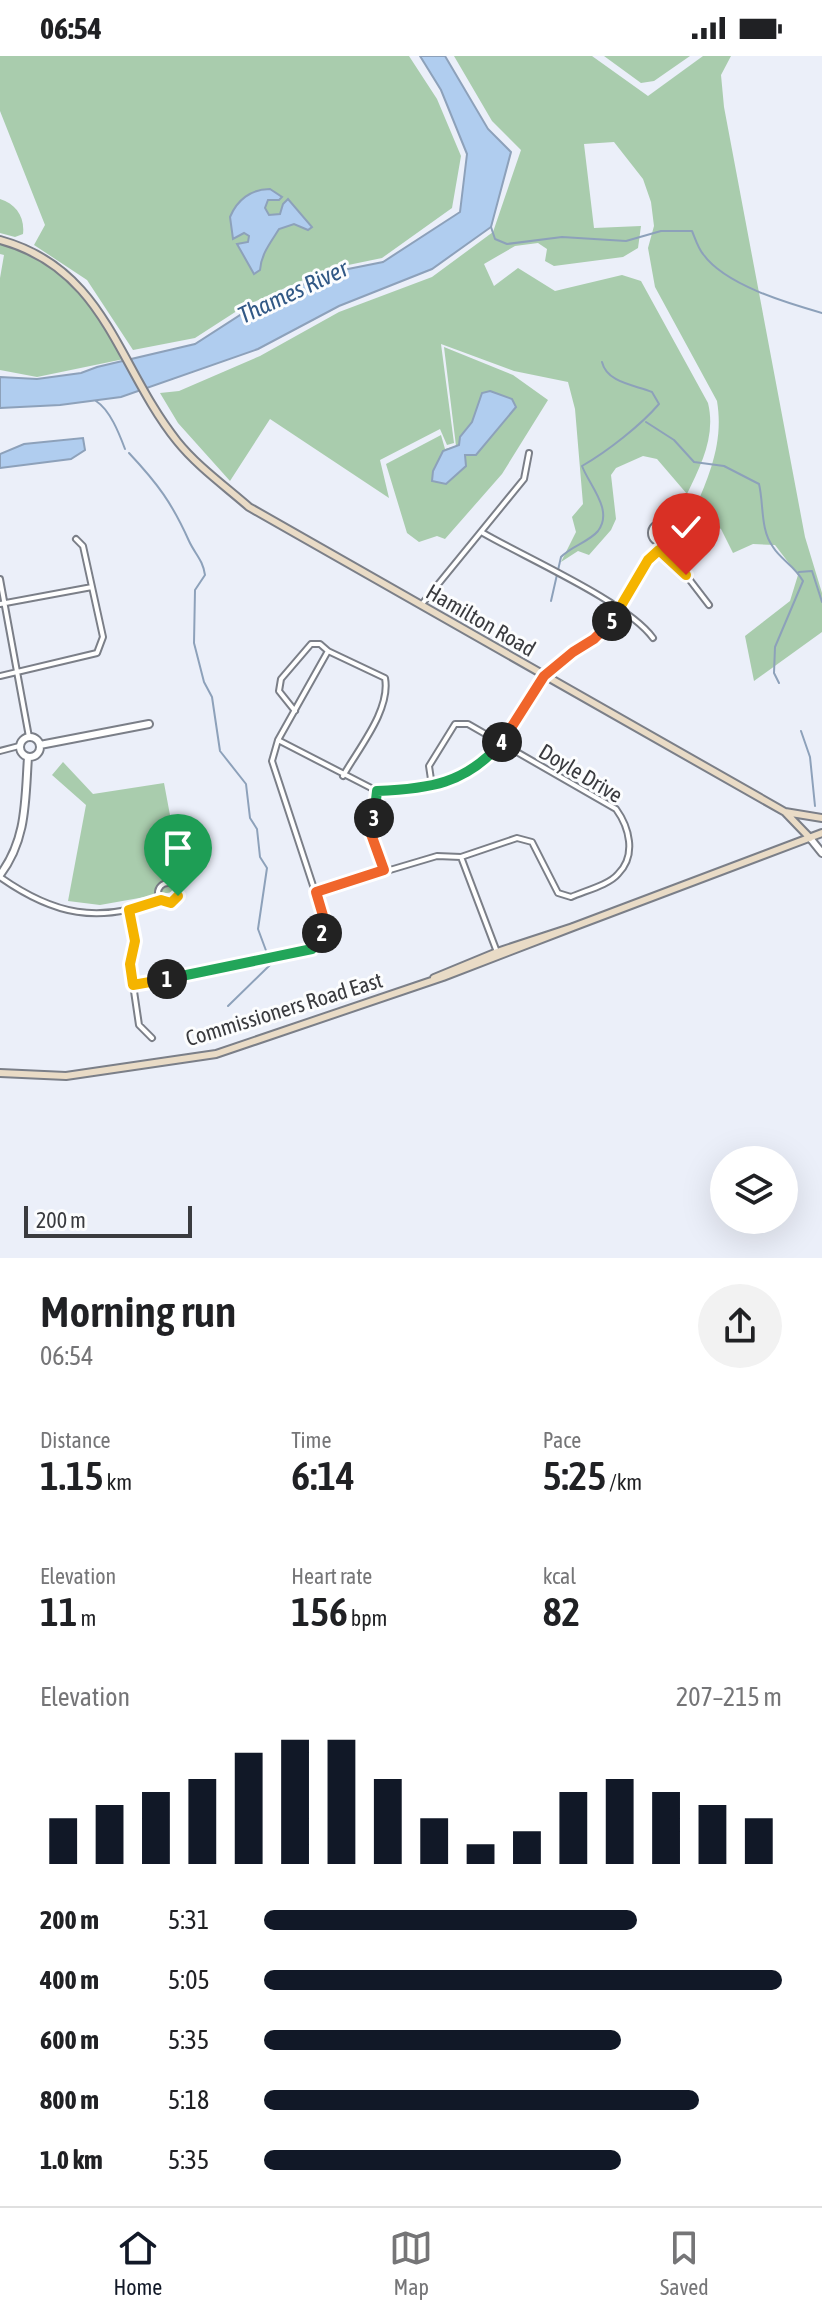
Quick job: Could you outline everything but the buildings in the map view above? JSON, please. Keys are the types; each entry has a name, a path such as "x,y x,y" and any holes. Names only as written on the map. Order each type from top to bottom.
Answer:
{"main road":[{"name":"Hamilton Road","path":"0,240 55,264 86,292 178,443 249,507 785,812 810,838"},
{"path":"785,812 822,818"},
{"path":"810,838 822,833"},
{"name":"Commissioners Road East","path":"0,1073 66,1076 216,1054 318,1021 810,838"},
{"name":"Commissioners Road East","path":"434,978 497,952 573,927"}],"street":[{"path":"420,606 483,533 524,479 529,453"},
{"path":"661,523 670,532 669,538 660,543 652,538 651,532 655,524 661,523"},
{"path":"483,533 621,609 644,625 653,638"},
{"path":"3,676 97,653 103,637 83,546 76,539"},
{"path":"278,740 377,791 432,786 477,768 500,744 544,676 594,639 621,609 648,560 659,550 660,543"},
{"path":"659,550 686,575 709,605"},
{"path":"0,579 2,604 29,737"},
{"path":"2,604 92,587"},
{"path":"295,711 279,691 281,679 311,644 320,644 328,651 385,678 387,690 380,710 343,776"},
{"path":"133,985 312,949 321,937 324,919 272,761 278,740 328,651"},
{"path":"40,745 149,724"},
{"name":"Doyle Drive","path":"316,892 437,856 461,857 517,838 532,842 558,893 571,897 618,875 629,852 628,826 616,809 468,724 455,724 429,766 432,786"},
{"path":"0,751 19,746 29,737 35,738 40,745 38,753 28,757"},
{"path":"19,746 28,757"},
{"path":"28,757 22,834 14,857 0,876 27,896 56,908 89,914 129,910 161,900 168,903 178,896 176,886 163,884 158,893 161,900"},
{"path":"377,791 371,834 384,870"},
{"path":"810,838 822,853"},
{"path":"461,857 497,952"},
{"path":"129,910 135,941 130,964 139,1025 152,1038"}],"green space":[{"path":"0,56 409,56 437,99 461,156 452,208 382,258 329,269 243,307 195,338 133,350 87,280 34,245 45,225 0,111"},
{"path":"454,56 592,56 648,96 703,56 731,56 721,75 724,107 805,537 822,593 822,632 754,681 745,636 790,601 798,575 775,545 753,544 733,553 721,529 693,514 717,445 717,401 655,287 648,248 654,226 651,202 643,179 614,142 584,144 594,228 641,226 638,248 623,257 554,266 545,261 547,249 538,243 515,246 484,264 494,286 518,268 555,291 622,275 641,281 708,403 709,439 687,494 657,459 643,456 616,468 611,475 616,519 611,530 589,555 578,551 561,562 576,532 572,517 583,504 575,409 568,382 514,371 441,344 454,443 447,445 440,429 380,460 389,498 270,419 230,481 178,423 160,393 179,391 260,356 339,312 432,277 493,232 521,150 492,121"},
{"path":"604,56 690,56 654,81 641,83"},
{"path":"0,199 18,212 23,234 15,237 0,233"},
{"path":"0,244 42,262 59,274 101,321 124,359 37,377 0,370 0,278 4,255 0,254"},
{"path":"444,347 513,375 548,400 502,474 445,539 437,536 419,542 407,533 386,464 441,435 445,449 456,446"},
{"path":"63,762 93,794 164,783 184,890 100,905 68,901 86,805 52,775"}],"water":[{"name":"Thames River","path":"420,56 445,56 488,129 511,152 491,227 432,269 339,306 258,349 121,397 60,405 0,408 0,377 37,379 81,373 195,344 248,310 286,292 333,272 383,262 460,212 467,154 441,90"},
{"path":"270,189 282,197 268,200 265,208 269,215 280,214 288,199 312,227 308,230 294,224 279,229 264,253 260,270 254,274 237,244 248,242 249,236 244,233 233,239 230,217 246,197"},
{"path":"490,391 512,399 516,407 476,455 465,455 466,466 446,484 432,481 433,471 443,451 459,445 460,437 472,422 482,393"},
{"path":"83,438 85,450 71,459 0,468 0,454 24,444"}],"waterway":[{"path":"491,227 495,239 507,244 562,237 626,241 661,231 692,231 703,254 726,275 758,291 822,313"},
{"path":"551,601 561,557 594,535 602,523 602,506 582,466 624,437 659,404 652,392 610,375 602,362"},
{"path":"96,401 110,416 125,449"},
{"path":"646,422 674,440 694,462 724,466 759,484 769,540 803,581 775,647 774,673 779,683"},
{"path":"129,453 164,494 202,565 205,575 195,590 194,643 204,682 212,697 220,751 246,784 250,818 257,829 260,857 267,868 258,929 271,964 228,1006"},
{"path":"799,572 812,571 822,602"},
{"path":"801,731 810,757 815,806"}],"route":[{"path":"178,896 171,903 161,900 129,910 135,941 130,964 133,985 312,949 321,937 324,919 316,892 384,870 371,834 377,791 424,789 477,768 500,744 544,676 594,639 613,620 648,560 659,550 686,575"}]}
